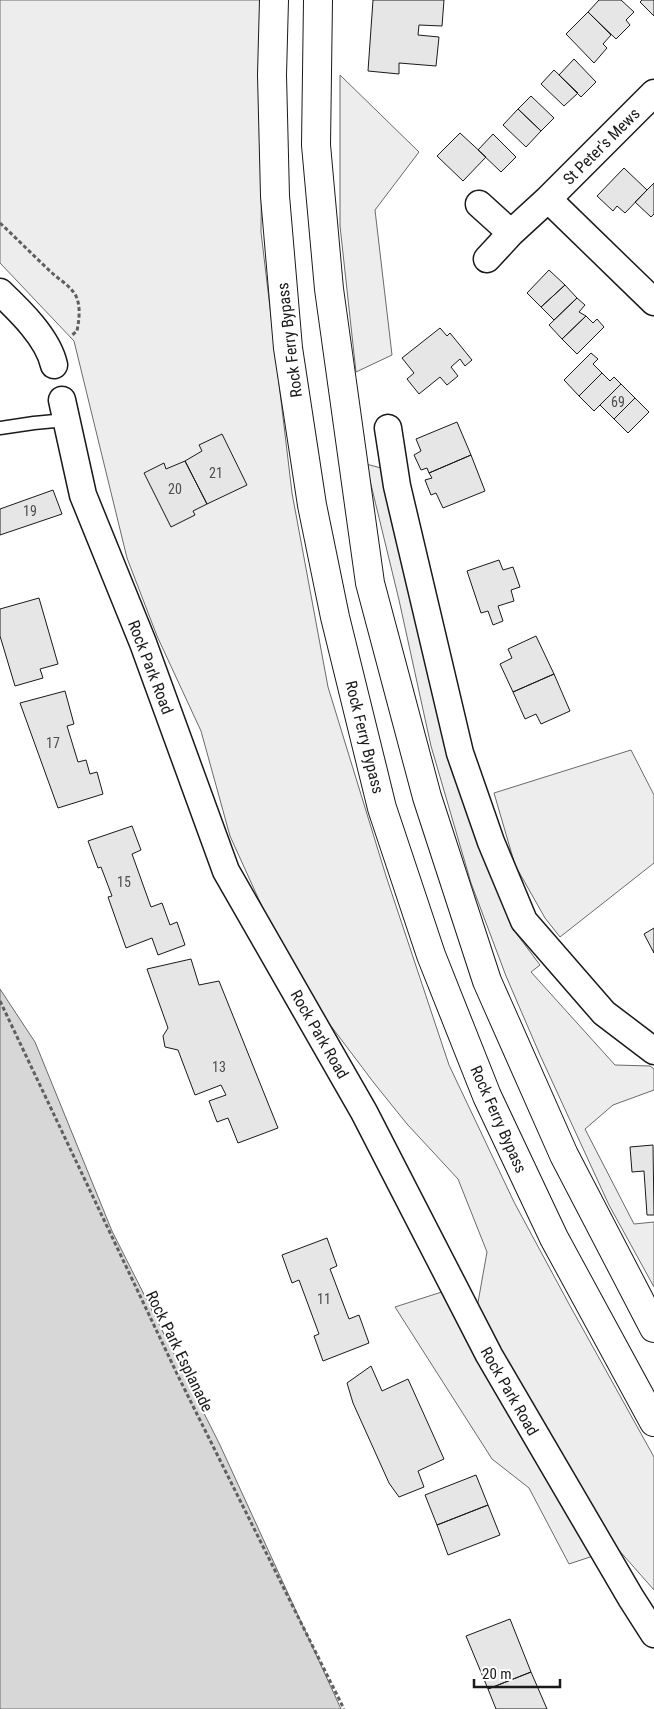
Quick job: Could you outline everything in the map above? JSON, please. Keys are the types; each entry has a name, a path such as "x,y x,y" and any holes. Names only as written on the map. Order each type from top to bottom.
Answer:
{"highway":[{"name":"Rock Ferry Bypass","path":"274,0 272,75 275,196 288,348 314,515 335,617 382,808 431,956 487,1096 554,1238 654,1422"},
{"path":"318,0 316,145 326,260 370,583 427,797 487,981 564,1155 654,1328"}],"street":[{"name":"St Peter's Mews","path":"487,259 654,93"},
{"path":"548,200 654,302"},
{"path":"480,204 511,234"},
{"path":"0,292 23,314 52,359"},
{"name":"Rock Park Road","path":"64,410 83,495 143,643 226,870 364,1112 489,1354 631,1598 654,1634"},
{"path":"388,428 397,486 460,753 491,842 524,921 604,1013 654,1051"}],"lane":[{"path":"0,428 34,422 64,410"}],"path":[{"path":"0,223 52,274 68,286 76,297 79,315 78,331 52,359"},
{"name":"Rock Park Esplanade","path":"0,1001 180,1380 344,1709"}],"shaded area":[{"path":"0,0 263,0 261,232 292,493 328,687 386,876 449,1065 514,1202 654,1457 654,1590 617,1548 569,1564 529,1488 492,1459 395,1307 451,1289 477,1308 487,1252 458,1179 407,1124 294,977 230,836 201,731 157,636 127,558 74,341 0,263"},
{"path":"340,75 419,152 375,210 392,355 356,372 340,226"},
{"path":"366,464 381,468 411,603 468,810 513,929 540,965 531,972 615,1065 650,1066 654,1069 654,1090 613,1105 585,1129 634,1224 654,1222 654,1287 609,1205 540,1055 506,976 471,883 431,746 399,600"},
{"path":"631,750 654,795 654,863 560,937 545,918 515,865 494,793"},
{"path":"0,989 35,1042 112,1231 220,1445 341,1709 0,1709"}],"building":[{"path":"373,0 444,0 442,26 419,25 418,35 439,37 436,66 399,63 399,74 368,71"},
{"path":"599,0 621,0 634,12 626,20 630,25 616,39 588,12"},
{"path":"642,0 654,0 654,16 640,2"},
{"path":"588,12 611,35 603,44 607,48 594,63 566,34"},
{"path":"574,59 596,82 581,97 559,75"},
{"path":"554,70 578,93 564,106 541,84"},
{"path":"531,96 554,118 541,131 518,109"},
{"path":"518,109 541,131 526,147 503,125"},
{"path":"460,133 486,157 463,181 437,156"},
{"path":"493,134 516,157 501,172 478,150"},
{"path":"624,168 647,190 625,213 617,206 613,211 597,196"},
{"path":"654,183 654,214 651,217 635,202"},
{"path":"549,270 565,285 541,307 527,293"},
{"path":"565,285 577,298 554,320 541,307"},
{"path":"577,298 585,305 579,312 586,316 562,339 549,325"},
{"path":"586,316 593,323 597,319 604,327 577,354 562,339"},
{"path":"440,328 447,336 450,333 472,360 465,366 460,359 451,367 458,376 447,385 440,377 419,394 407,379 414,373 402,358"},
{"path":"591,353 598,359 593,364 602,373 579,396 564,380"},
{"path":"602,373 610,381 614,377 621,384 594,411 579,396"},
{"path":"621,384 635,398 614,419 600,405"},
{"path":"635,398 649,412 628,433 614,419"},
{"path":"457,422 471,455 429,473 427,468 421,470 414,455 421,451 416,439"},
{"path":"222,434 247,485 207,504 185,461 202,451 199,445"},
{"path":"471,455 485,491 443,508 436,493 431,495 425,480 432,478 429,473"},
{"path":"185,461 207,504 193,511 195,515 171,527 144,473 164,463 166,469"},
{"path":"53,490 62,514 0,535 0,509"},
{"path":"499,560 503,570 513,567 520,587 511,590 514,601 498,606 503,621 493,625 488,611 481,613 467,571"},
{"path":"39,598 58,664 40,669 43,678 15,686 0,636 0,609"},
{"path":"536,636 554,674 513,692 500,664 512,658 508,649"},
{"path":"554,674 570,711 541,724 536,714 525,719 513,692"},
{"path":"65,691 74,724 67,726 78,762 86,760 90,774 97,772 103,794 58,808 20,703"},
{"path":"132,826 141,850 132,854 151,907 162,903 170,925 177,922 185,945 158,955 152,938 126,948 108,897 112,896 101,867 98,868 88,841"},
{"path":"654,928 654,953 644,934"},
{"path":"191,959 199,985 219,981 278,1128 238,1143 228,1118 217,1122 209,1101 226,1095 221,1085 195,1095 178,1050 165,1047 163,1036 168,1028 147,969"},
{"path":"653,1145 654,1215 647,1215 644,1171 632,1172 630,1147"},
{"path":"327,1238 337,1266 330,1269 349,1319 359,1315 369,1343 323,1361 314,1336 319,1334 299,1280 292,1283 282,1255"},
{"path":"371,1366 382,1391 408,1379 444,1459 418,1471 424,1487 399,1497 389,1483 353,1403 347,1383"},
{"path":"476,1475 488,1505 437,1525 425,1495"},
{"path":"488,1505 500,1535 448,1555 437,1525"},
{"path":"510,1619 531,1672 488,1689 466,1636"},
{"path":"531,1672 547,1709 496,1709 488,1689"}]}
